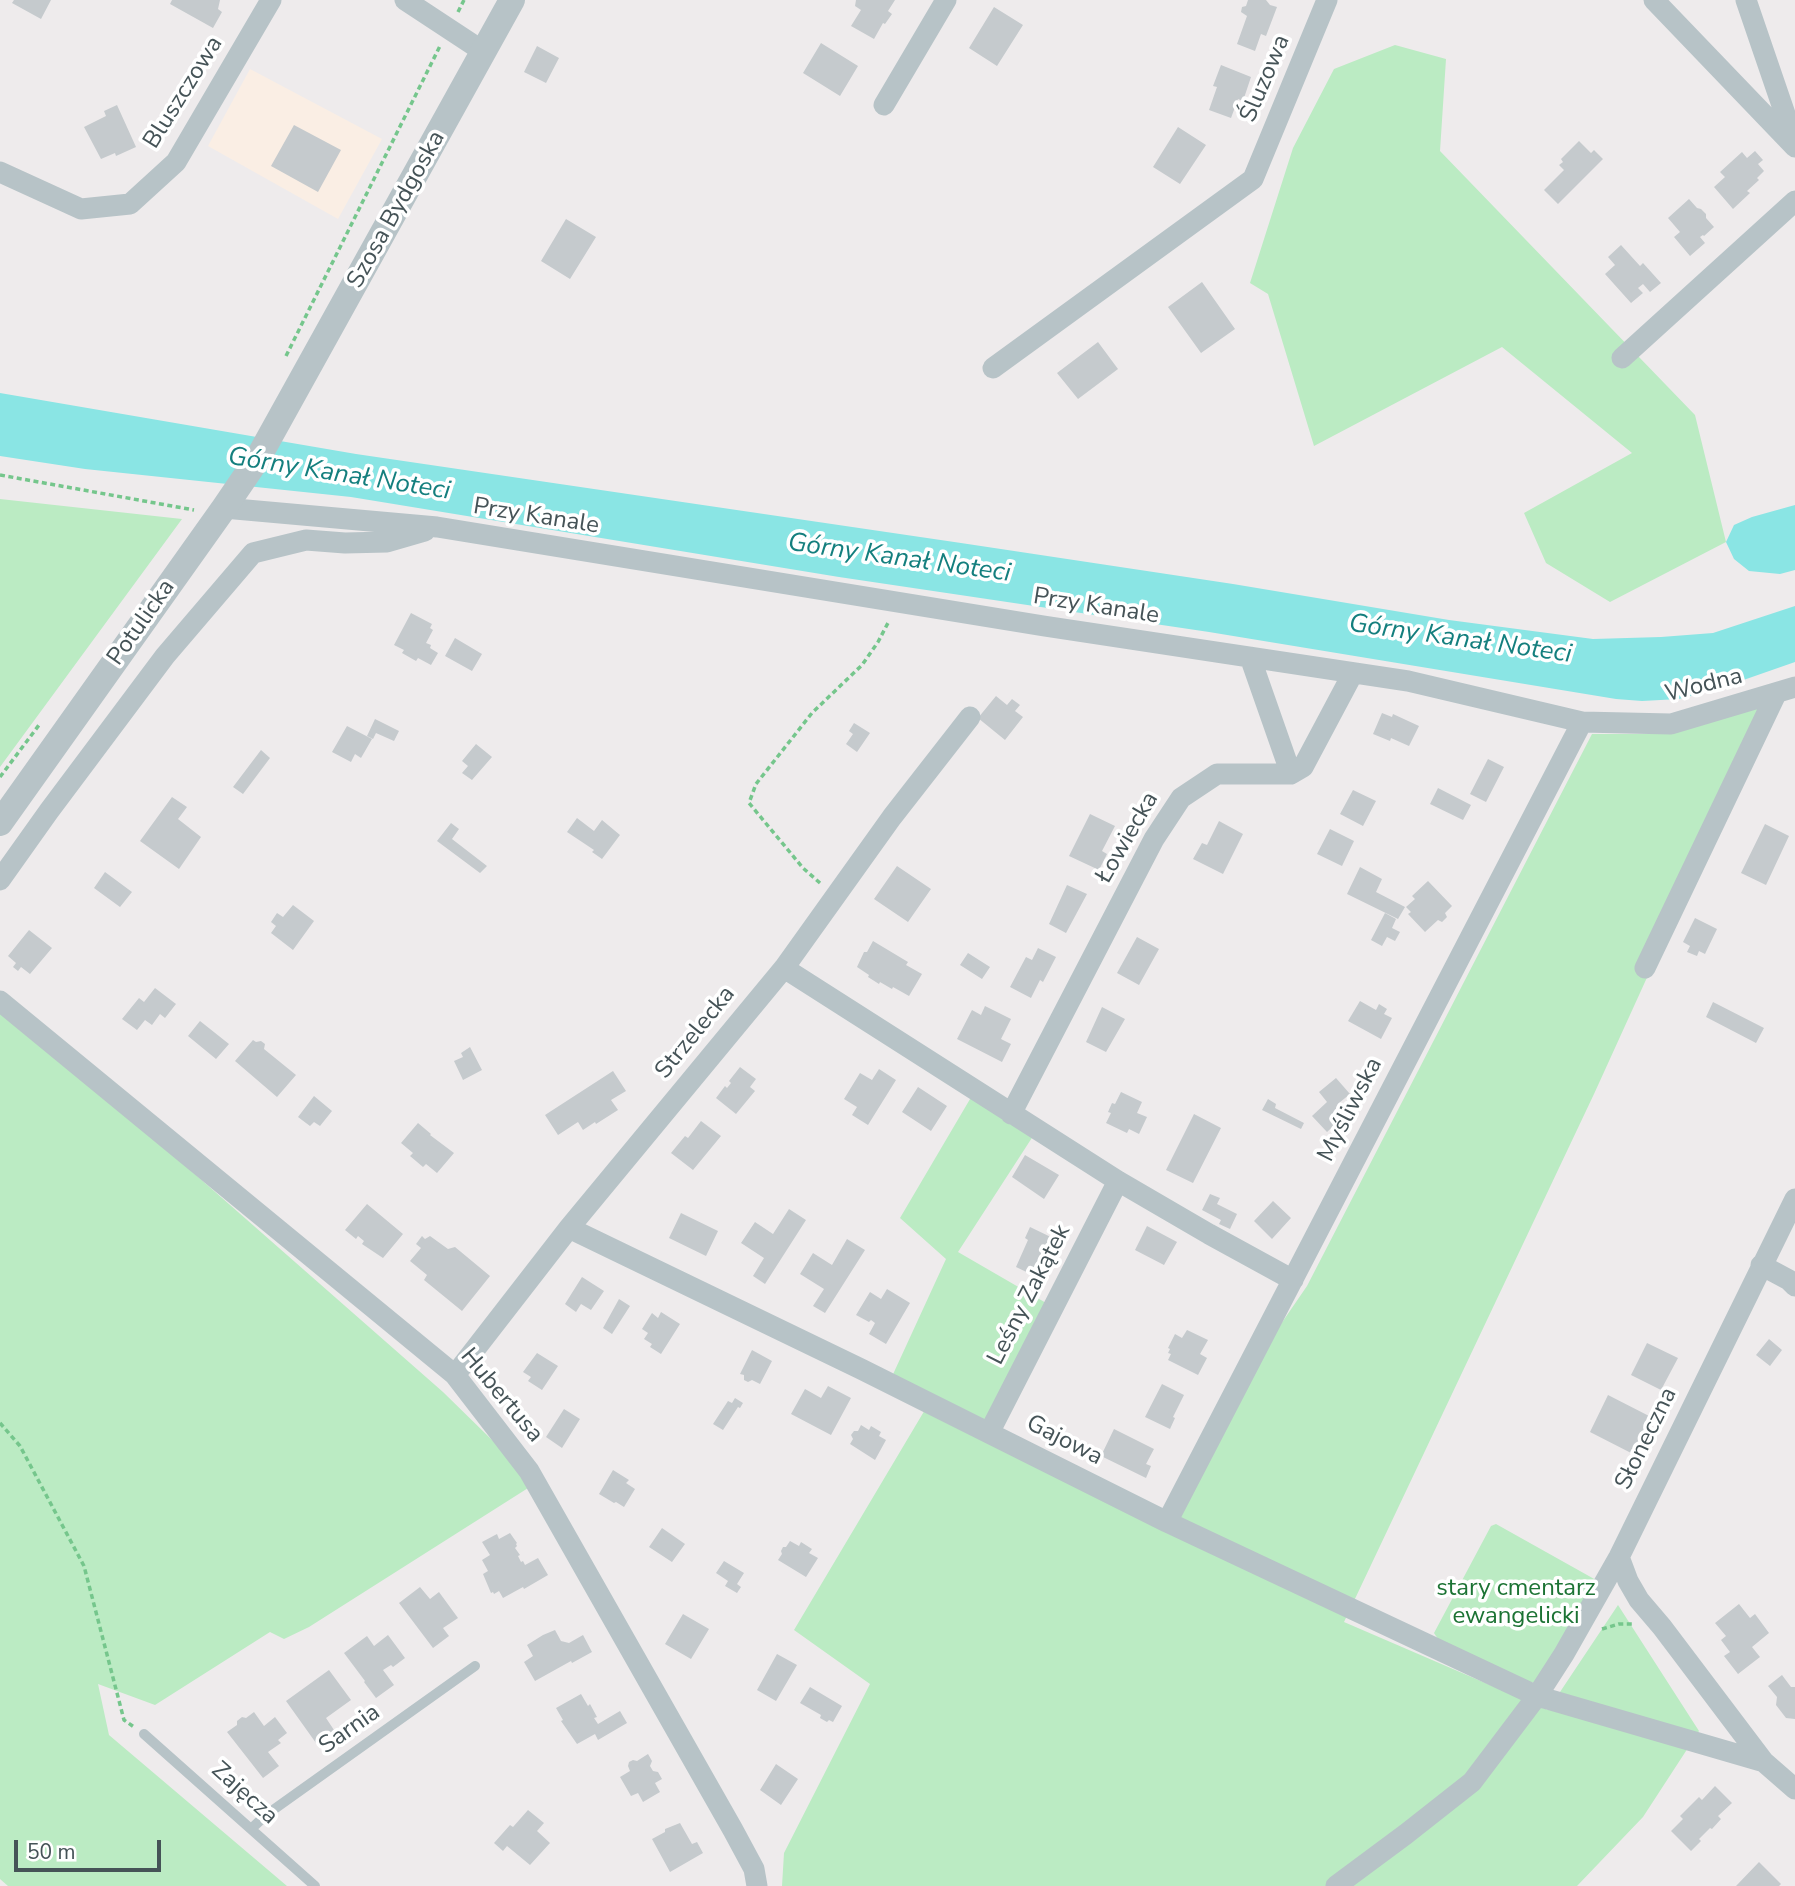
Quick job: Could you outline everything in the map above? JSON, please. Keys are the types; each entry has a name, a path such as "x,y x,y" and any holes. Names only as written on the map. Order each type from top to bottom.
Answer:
{"street":[{"name":"Bluszczowa","path":"0,172 81,209 130,204 176,162 271,0"},
{"path":"405,0 484,52"},
{"name":"Szosa Bydgoska","path":"280,420 513,0"},
{"path":"884,105 946,0"},
{"name":"Śluzowa","path":"993,368 1253,179 1327,0"},
{"path":"1654,0 1794,145"},
{"path":"1746,0 1794,145"},
{"path":"1622,358 1795,201"},
{"name":"Potulicka","path":"0,823 229,501 280,420"},
{"name":"Przy Kanale","path":"229,501 437,527 899,603 1408,681 1582,722"},
{"path":"0,880 165,656 253,553 306,540 387,542 437,527"},
{"path":"1250,657 1290,774 1303,767 1353,673"},
{"path":"1645,968 1786,691"},
{"name":"Wodna","path":"1582,722 1671,724 1786,691"},
{"name":"Strzelecka","path":"455,1375 569,1228 784,968 892,817 970,717"},
{"name":"Myśliwska","path":"1167,1522 1582,722"},
{"name":"Łowiecka","path":"1011,1114 1154,839 1181,798 1217,774 1290,774"},
{"path":"784,968 1118,1181 1293,1280"},
{"name":"Hubertusa","path":"0,1000 455,1375 529,1471 733,1830 754,1869 757,1886"},
{"name":"Leśny Zakątek","path":"989,1433 1118,1181"},
{"name":"Słoneczna","path":"1336,1886 1472,1782 1537,1696 1619,1557 1795,1199"},
{"name":"Gajowa","path":"569,1228 1167,1522 1537,1696"},
{"path":"1761,1265 1795,1286"},
{"path":"1619,1557 1639,1600 1764,1762 1795,1789"},
{"path":"1537,1696 1764,1762"}],"lane":[{"name":"Sarnia","path":"251,1829 266,1815 475,1667"},
{"name":"Zajęcza","path":"144,1734 315,1886"}],"path":[{"path":"284,360 464,0"},
{"path":"0,475 197,511"},
{"path":"835,896 803,868 749,803 756,785 812,713 862,664 878,642 899,603"},
{"path":"0,1423 20,1446 84,1566 124,1720 144,1734"},
{"path":"1594,1632 1619,1624 1662,1627"}],"shaded area":[{"path":"250,69 382,139 338,219 208,146"}],"green space":[{"path":"1395,45 1446,59 1440,151 1695,415 1726,542 1610,602 1546,563 1524,513 1632,453 1502,347 1314,446 1268,294 1250,283 1293,148 1334,69"},
{"path":"0,499 182,519 0,767"},
{"path":"1776,694 1594,1094 1344,1622 1548,1710 1618,1605 1699,1731 1643,1817 1577,1886 782,1886 784,1853 870,1684 794,1630 929,1403 889,1383 946,1259 900,1218 973,1094 1037,1130 958,1252 1053,1307 989,1433 1168,1530 1235,1391 1307,1286 1592,734 1670,734"},
{"path":"0,1003 443,1392 536,1483 309,1627 284,1639 270,1632 155,1705 98,1684 109,1735 287,1886 8,1886 0,1879"},
{"name":"stary cmentarz ewangelicki","path":"1496,1524 1596,1580 1537,1682 1529,1683 1438,1639 1434,1633 1491,1526"}],"water":[{"name":"Górny Kanał Noteci","path":"0,393 356,454 1233,584 1449,620 1593,639 1713,633 1795,606 1795,662 1679,699 1616,699 351,497 85,469 0,456"},
{"path":"1795,505 1795,570 1780,574 1749,571 1734,559 1726,542 1734,525"}],"building":[{"path":"14,0 51,0 41,19 12,3"},
{"path":"172,0 220,0 218,9 222,12 213,28 170,4"},
{"path":"856,0 895,0 888,11 892,14 874,39 851,26 861,10 855,6"},
{"path":"1248,0 1266,0 1277,7 1266,36 1261,34 1255,51 1237,44 1247,16 1241,12 1242,7 1246,6"},
{"path":"994,7 1023,25 997,66 969,48"},
{"path":"821,43 858,66 840,96 803,73"},
{"path":"537,46 559,58 546,83 524,72"},
{"path":"1221,65 1251,77 1243,101 1238,99 1231,118 1209,110 1217,87 1213,86"},
{"path":"117,105 136,147 101,159 84,127 106,116 104,111"},
{"path":"294,125 341,150 318,192 271,166"},
{"path":"1178,127 1206,145 1180,184 1153,167"},
{"path":"1579,141 1591,153 1594,150 1603,159 1558,204 1544,190 1564,170 1559,165 1563,162 1561,159"},
{"path":"1755,151 1763,160 1758,164 1764,171 1747,191 1750,193 1733,209 1714,187 1725,177 1720,172 1742,152 1747,158"},
{"path":"1689,199 1706,214 1714,227 1700,237 1705,243 1690,256 1674,237 1680,232 1668,218"},
{"path":"566,219 596,237 570,279 541,261"},
{"path":"1621,245 1640,266 1643,263 1661,283 1650,292 1643,284 1638,288 1643,293 1631,303 1605,274 1615,265 1608,257"},
{"path":"1202,282 1235,329 1201,353 1168,307"},
{"path":"1098,342 1118,369 1078,399 1057,373"},
{"path":"411,613 432,624 430,628 433,630 426,643 438,653 431,665 418,658 416,661 394,645"},
{"path":"455,638 482,654 472,671 445,656"},
{"path":"996,696 1007,705 1012,699 1020,705 1015,711 1023,717 1005,740 978,718"},
{"path":"1382,713 1392,717 1393,714 1419,726 1409,746 1373,734"},
{"path":"375,719 399,731 394,741 376,733 373,739 367,736"},
{"path":"854,723 870,733 857,752 846,744 853,734 849,731"},
{"path":"347,726 372,739 361,758 355,754 351,762 332,752"},
{"path":"476,744 492,757 472,780 462,773 468,766 462,761"},
{"path":"261,750 270,758 243,794 233,787"},
{"path":"1488,759 1504,767 1486,802 1470,794"},
{"path":"1438,788 1471,805 1463,820 1430,804"},
{"path":"1353,790 1376,801 1363,826 1340,814"},
{"path":"172,797 187,807 178,819 201,837 179,869 140,841"},
{"path":"1090,814 1115,826 1102,851 1107,854 1099,870 1069,856"},
{"path":"577,818 594,831 602,820 620,835 602,859 592,852 594,850 567,832"},
{"path":"1219,821 1243,834 1223,874 1193,859 1202,843 1207,845"},
{"path":"451,823 459,829 452,839 487,866 480,873 437,841"},
{"path":"1765,824 1789,836 1766,885 1741,873"},
{"path":"1330,829 1354,841 1342,866 1317,854"},
{"path":"897,866 931,889 908,922 874,899"},
{"path":"1360,867 1382,879 1376,892 1405,907 1398,919 1347,894"},
{"path":"105,872 132,892 120,907 94,888"},
{"path":"1428,881 1452,906 1445,913 1447,917 1442,922 1438,920 1425,932 1408,914 1411,912 1406,907 1415,899 1412,896"},
{"path":"1067,885 1087,894 1066,933 1049,924"},
{"path":"293,905 314,921 293,950 271,933 276,926 271,922 277,913 283,917"},
{"path":"1385,913 1396,919 1392,928 1400,932 1395,941 1387,937 1382,946 1371,940"},
{"path":"1695,918 1717,929 1705,954 1699,951 1697,956 1687,952 1690,946 1683,942"},
{"path":"29,930 52,948 30,974 21,967 18,971 13,967 16,963 8,956"},
{"path":"1137,937 1159,949 1139,985 1117,973"},
{"path":"873,941 908,962 906,965 922,974 909,996 893,987 892,989 880,982 879,984 857,967"},
{"path":"1038,948 1056,957 1031,998 1010,987 1026,957 1032,960"},
{"path":"968,953 990,967 982,979 960,965"},
{"path":"155,988 176,1004 165,1018 160,1014 152,1025 145,1020 137,1030 122,1019 139,998 144,1002"},
{"path":"1360,1001 1376,1010 1379,1004 1387,1009 1384,1014 1392,1018 1381,1039 1348,1021"},
{"path":"1713,1002 1764,1028 1756,1043 1706,1017"},
{"path":"985,1006 1011,1019 1001,1039 1011,1044 1002,1062 957,1039 972,1010 981,1015"},
{"path":"1102,1007 1125,1019 1106,1052 1086,1042"},
{"path":"200,1021 229,1044 216,1059 188,1036"},
{"path":"253,1040 265,1044 264,1049 296,1075 277,1097 235,1061"},
{"path":"470,1047 482,1070 463,1080 454,1061 463,1057 461,1053"},
{"path":"740,1067 756,1079 750,1087 755,1091 736,1114 716,1098 725,1086 727,1088 731,1083 729,1081"},
{"path":"879,1069 896,1080 868,1125 852,1115 857,1107 844,1099 860,1073 872,1080"},
{"path":"613,1071 626,1091 611,1100 618,1110 583,1130 578,1122 558,1135 545,1115"},
{"path":"1336,1078 1350,1094 1339,1103 1346,1110 1340,1115 1342,1118 1327,1132 1312,1116 1327,1102 1319,1092"},
{"path":"918,1087 947,1106 931,1131 902,1112"},
{"path":"1121,1092 1142,1102 1137,1113 1147,1117 1139,1134 1129,1129 1127,1133 1106,1123 1112,1103 1115,1104"},
{"path":"314,1096 332,1111 320,1126 314,1122 310,1126 298,1117"},
{"path":"1268,1099 1276,1104 1275,1108 1304,1123 1301,1129 1262,1110"},
{"path":"1194,1114 1221,1128 1193,1183 1166,1170"},
{"path":"701,1121 721,1136 693,1170 671,1153 685,1136 688,1138"},
{"path":"418,1123 454,1153 437,1173 426,1164 423,1167 410,1156 413,1153 401,1143"},
{"path":"1025,1155 1059,1175 1044,1199 1012,1177"},
{"path":"1210,1194 1220,1198 1217,1204 1237,1214 1230,1229 1219,1224 1221,1220 1202,1210"},
{"path":"1273,1201 1291,1218 1272,1239 1254,1221"},
{"path":"367,1204 403,1234 383,1258 362,1244 364,1241 358,1236 356,1239 345,1230"},
{"path":"789,1209 806,1220 765,1284 753,1276 764,1258 741,1243 755,1222 773,1234"},
{"path":"681,1213 718,1231 706,1256 669,1238"},
{"path":"1147,1226 1177,1242 1164,1265 1135,1250"},
{"path":"1030,1227 1057,1240 1039,1278 1016,1267 1028,1240 1025,1238"},
{"path":"422,1236 425,1239 430,1236 448,1249 455,1247 490,1276 462,1311 424,1280 427,1275 410,1261 421,1248 416,1244"},
{"path":"847,1239 865,1250 825,1313 813,1306 824,1289 800,1274 813,1253 832,1265"},
{"path":"582,1277 604,1291 591,1310 581,1304 576,1312 565,1304"},
{"path":"887,1289 910,1303 886,1344 869,1334 875,1323 856,1315 870,1292 881,1299"},
{"path":"619,1299 630,1306 612,1334 603,1328"},
{"path":"661,1312 680,1324 661,1354 650,1347 652,1344 644,1339 648,1333 642,1329 652,1313 658,1318"},
{"path":"1187,1330 1208,1340 1200,1354 1207,1358 1198,1375 1168,1360 1171,1354 1168,1353 1168,1348 1175,1334 1182,1338"},
{"path":"1769,1339 1782,1350 1770,1366 1756,1355"},
{"path":"1647,1343 1678,1358 1661,1390 1631,1375"},
{"path":"752,1350 772,1361 760,1384 744,1380 744,1375 740,1374"},
{"path":"537,1353 558,1366 542,1390 528,1381 531,1377 523,1372"},
{"path":"1162,1384 1184,1395 1170,1429 1145,1417"},
{"path":"828,1386 851,1398 831,1435 791,1414 805,1389 821,1398"},
{"path":"1608,1395 1651,1417 1633,1454 1590,1432"},
{"path":"735,1398 743,1403 723,1430 713,1424 728,1401 732,1403"},
{"path":"564,1409 580,1419 562,1448 546,1437"},
{"path":"861,1425 869,1430 871,1426 881,1432 879,1436 886,1440 875,1460 850,1444 853,1439 851,1435 858,1431"},
{"path":"1114,1429 1154,1449 1146,1464 1151,1466 1146,1478 1101,1456"},
{"path":"613,1470 629,1480 626,1483 635,1489 624,1507 599,1494"},
{"path":"662,1528 685,1544 672,1562 649,1547"},
{"path":"510,1533 517,1543 515,1548 521,1562 525,1565 538,1558 548,1575 503,1598 499,1591 491,1593 483,1574 488,1571 482,1560 490,1555 482,1542 497,1534 499,1539"},
{"path":"790,1541 799,1546 801,1542 812,1549 809,1553 818,1558 806,1577 778,1560 783,1547"},
{"path":"724,1561 744,1573 737,1584 741,1587 737,1593 725,1586 728,1581 716,1573"},
{"path":"420,1587 430,1599 439,1592 458,1618 443,1628 449,1636 433,1648 399,1603"},
{"path":"1739,1604 1750,1618 1755,1614 1769,1633 1752,1647 1760,1657 1738,1674 1724,1656 1730,1652 1721,1640 1726,1636 1715,1623"},
{"path":"683,1614 709,1629 691,1659 665,1644"},
{"path":"555,1630 561,1641 569,1643 583,1635 592,1652 535,1681 524,1662 533,1656 527,1645"},
{"path":"388,1635 405,1658 393,1667 391,1665 383,1670 394,1685 376,1698 344,1653 367,1636 374,1646"},
{"path":"777,1654 797,1665 776,1701 757,1690"},
{"path":"329,1670 351,1700 326,1718 334,1730 316,1743 286,1701"},
{"path":"1782,1675 1791,1687 1795,1687 1795,1719 1786,1718 1776,1705 1777,1697 1768,1686"},
{"path":"810,1687 842,1706 833,1722 820,1718 821,1715 800,1703"},
{"path":"581,1694 588,1706 590,1704 598,1724 620,1711 627,1723 598,1740 595,1734 577,1744 561,1721 563,1720 556,1708"},
{"path":"254,1712 264,1726 275,1717 287,1733 278,1740 281,1743 268,1752 279,1766 263,1778 227,1732 237,1725 237,1721 242,1717 246,1718"},
{"path":"648,1754 652,1761 650,1766 662,1779 655,1783 660,1792 643,1802 638,1793 631,1796 620,1777 630,1771 629,1762 637,1761"},
{"path":"776,1764 798,1779 781,1805 760,1790"},
{"path":"1715,1786 1732,1803 1718,1816 1721,1819 1699,1839 1701,1841 1691,1851 1671,1831 1683,1819 1680,1816 1699,1797 1702,1800"},
{"path":"528,1810 544,1823 537,1831 550,1843 530,1865 507,1846 503,1851 494,1843"},
{"path":"680,1823 692,1844 697,1842 703,1853 670,1872 652,1839 665,1832 665,1829"},
{"path":"1759,1862 1781,1884 1736,1886"}]}
